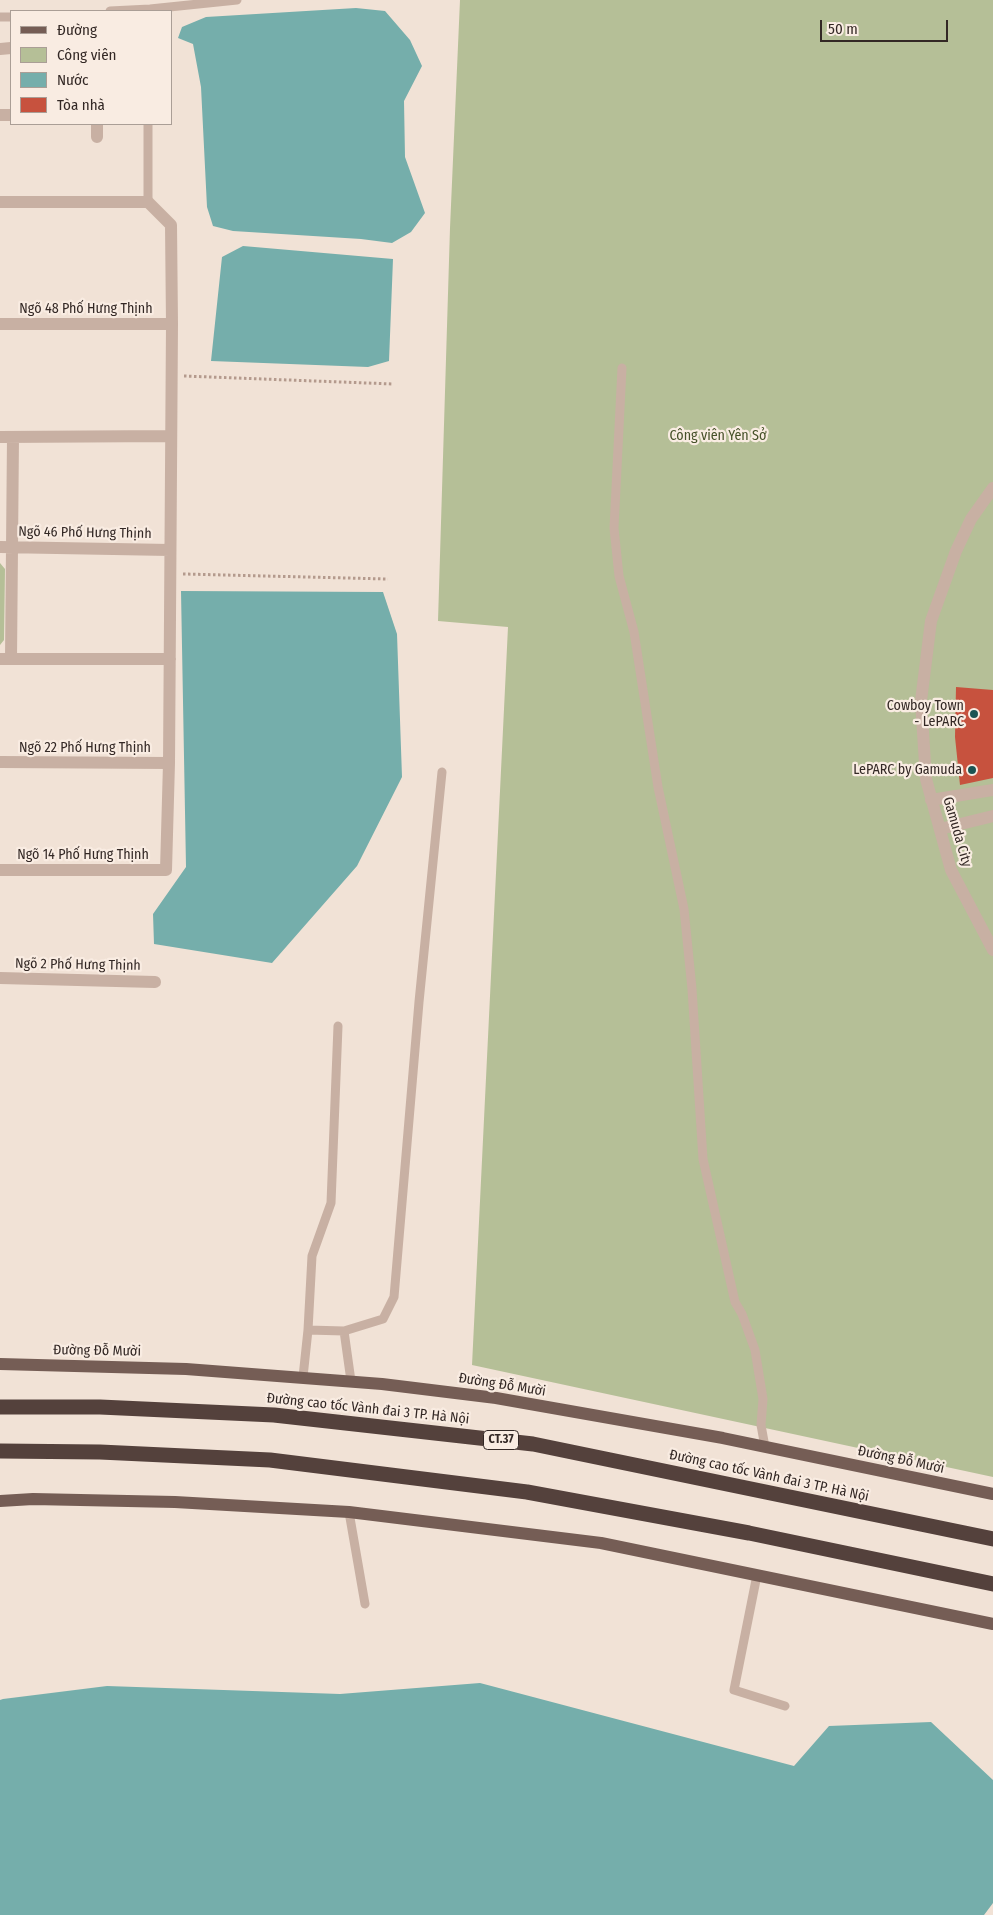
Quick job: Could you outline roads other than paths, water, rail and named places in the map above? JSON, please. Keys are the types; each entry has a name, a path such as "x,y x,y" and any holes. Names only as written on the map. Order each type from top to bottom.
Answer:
{"highway":[{"name":"Đường cao tốc Vành đai 3 TP. Hà Nội","path":"0,1407 100,1407 274,1415 533,1444 993,1539"},
{"path":"0,1451 100,1452 270,1460 527,1492 749,1533 993,1584"}],"main road":[{"name":"Đường Đỗ Mười","path":"0,1364 186,1368 351,1381 496,1398 765,1447 993,1494"},
{"path":"0,1500 175,1502 349,1512 601,1543 993,1624"}],"street":[{"path":"97,125 97,137"},
{"path":"0,202 148,202 171,225 169,763"},
{"name":"Ngõ 48 Phố Hưng Thịnh","path":"0,324 172,324"},
{"path":"0,437 171,436"},
{"path":"13,437 6,547 6,659 170,659"},
{"name":"Gamuda City","path":"993,488 971,519 959,543 931,620 921,701 926,779 951,870 993,950"},
{"name":"Ngõ 46 Phố Hưng Thịnh","path":"6,547 170,550"},
{"name":"Ngõ 22 Phố Hưng Thịnh","path":"0,762 169,763"},
{"name":"Ngõ 14 Phố Hưng Thịnh","path":"0,870 166,870 169,763"},
{"path":"931,800 993,790"},
{"path":"940,829 993,816"},
{"name":"Ngõ 2 Phố Hưng Thịnh","path":"0,978 155,982"}],"lane":[{"path":"150,10 237,0"},
{"path":"148,125 148,202"},
{"path":"622,368 614,528 619,576 634,632 658,787 684,910 692,989 703,1159 735,1302 742,1314 755,1350 763,1399 762,1425 765,1447"},
{"path":"308,1330 344,1331 383,1319 394,1297 419,1002 442,772"},
{"path":"303,1377 312,1256 331,1203 338,1026"},
{"path":"344,1331 351,1381"},
{"path":"349,1512 365,1604"},
{"path":"757,1575 734,1690 785,1706"}],"water":[{"path":"356,8 385,11 410,40 422,66 404,101 405,157 425,213 411,232 392,243 361,239 233,231 213,226 207,207 201,87 193,44 178,38 182,27 206,17"},
{"path":"243,246 393,259 389,361 368,367 211,361 222,257"},
{"path":"181,591 383,592 397,634 402,777 357,866 272,963 154,944 153,914 186,867"},
{"path":"480,1683 794,1766 829,1726 931,1722 993,1780 993,1903 984,1915 0,1915 0,1700 107,1686 340,1694"}],"place":[{"name":"Cowboy Town - LePARC","path":"974,714"},
{"name":"LePARC by Gamuda","path":"972,770"}],"park label":[{"name":"Công viên Yên Sở","path":"718,436"}]}
